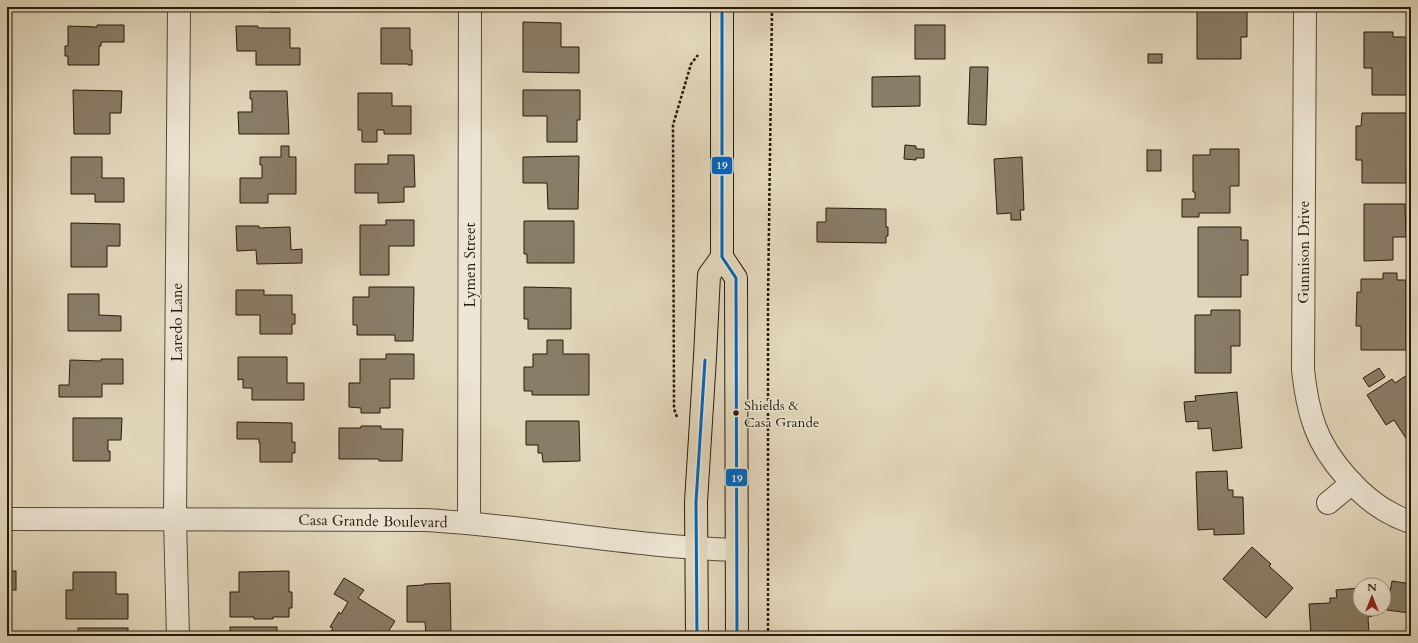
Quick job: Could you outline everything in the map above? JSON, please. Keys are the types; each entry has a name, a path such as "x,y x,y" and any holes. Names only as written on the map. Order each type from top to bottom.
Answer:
{"main road":[{"path":"722,7 722,257 736,278 737,636"},
{"path":"697,636 696,502 709,275 722,257"}],"street":[{"name":"Laredo Lane","path":"178,636 175,519 179,7"},
{"name":"Lymen Street","path":"469,523 470,7"},
{"name":"Gunnison Drive","path":"1305,7 1303,370 1306,394 1315,428 1326,449 1343,474 1364,495 1393,515 1411,522"},
{"path":"1328,503 1352,483"},
{"name":"Casa Grande Boulevard","path":"7,519 426,520 469,523 696,549 737,550"}],"path":[{"path":"768,636 768,300 772,7"},
{"path":"674,409 673,125 691,64 700,53"}],"building":[{"path":"271,7 279,7 279,12 271,12"},
{"path":"542,7 578,7 578,9 542,10"},
{"path":"1197,7 1247,7 1247,37 1241,37 1241,59 1197,59"},
{"path":"1363,7 1407,7 1407,11 1363,10"},
{"path":"523,22 561,23 561,47 579,47 579,73 523,72"},
{"path":"97,25 124,25 124,42 101,42 101,46 99,46 99,65 68,65 68,56 65,56 65,46 68,46 68,26 97,27"},
{"path":"915,25 945,25 945,59 915,59"},
{"path":"236,26 290,28 290,48 300,48 300,65 256,65 256,51 237,51"},
{"path":"381,28 410,28 412,65 381,64"},
{"path":"1364,32 1393,32 1393,37 1409,37 1408,95 1372,95 1372,68 1364,68"},
{"path":"1148,54 1162,54 1162,63 1148,63"},
{"path":"970,67 988,67 986,125 968,124"},
{"path":"920,76 920,106 872,107 872,77"},
{"path":"73,90 122,91 121,113 110,113 110,134 74,134"},
{"path":"523,90 580,90 580,120 577,120 577,142 547,142 547,116 523,116"},
{"path":"250,91 287,91 289,134 239,134 238,112 252,112 252,99 250,99"},
{"path":"358,93 392,93 392,106 411,106 411,134 384,134 384,130 377,130 377,142 362,142 362,130 358,130"},
{"path":"1362,113 1407,113 1406,183 1362,183 1362,160 1356,160 1356,126 1361,126"},
{"path":"905,145 916,146 916,149 924,149 924,158 916,158 916,160 904,159"},
{"path":"281,146 289,146 289,157 296,157 296,194 268,194 268,203 240,203 240,178 262,178 262,165 260,165 260,157 281,157"},
{"path":"1210,149 1239,149 1239,186 1230,186 1230,213 1199,213 1199,217 1182,217 1182,199 1195,199 1195,192 1193,192 1193,155 1210,155"},
{"path":"1147,150 1161,150 1161,171 1147,171"},
{"path":"388,155 414,155 415,187 404,187 404,202 378,203 378,193 355,193 355,164 388,164"},
{"path":"579,156 578,209 548,209 547,183 523,183 523,157"},
{"path":"71,157 102,157 102,178 124,178 124,202 95,202 95,194 71,194"},
{"path":"1022,157 1024,210 1020,210 1021,220 1011,220 1011,213 997,214 994,159"},
{"path":"1364,204 1405,204 1406,237 1393,237 1393,260 1364,261"},
{"path":"826,208 886,209 886,227 888,227 888,236 886,236 886,243 817,242 817,222 826,222"},
{"path":"386,220 414,220 414,246 389,246 389,275 360,275 360,225 386,225"},
{"path":"524,221 574,221 574,263 527,263 527,254 524,254"},
{"path":"71,223 120,224 120,246 107,246 107,267 71,267"},
{"path":"236,226 259,226 259,228 290,227 291,250 302,249 302,263 257,264 256,250 237,251"},
{"path":"1198,227 1241,227 1241,240 1248,240 1248,275 1241,275 1241,297 1198,297"},
{"path":"1383,273 1397,273 1397,280 1406,280 1406,350 1361,350 1361,326 1356,326 1357,292 1361,292 1361,279 1383,279"},
{"path":"369,287 414,287 413,341 395,341 395,335 357,335 357,325 353,325 353,297 369,297"},
{"path":"524,287 571,288 571,329 528,329 528,319 524,319"},
{"path":"236,290 264,290 264,295 292,295 292,314 295,314 295,324 292,324 292,334 260,334 260,315 236,315"},
{"path":"68,294 99,294 99,315 121,316 121,331 68,331"},
{"path":"1211,310 1240,310 1240,346 1231,346 1231,373 1195,373 1195,315 1211,315"},
{"path":"547,340 563,340 563,354 589,354 589,395 532,395 532,391 524,391 524,367 533,367 533,354 547,354"},
{"path":"386,354 414,354 414,379 390,379 390,408 380,408 380,413 361,413 361,408 349,407 349,383 360,383 360,359 386,359"},
{"path":"238,357 287,357 287,383 304,383 304,400 252,400 252,388 243,388 243,379 238,380"},
{"path":"101,359 123,359 123,384 102,384 102,397 59,397 59,385 69,385 70,360 101,361"},
{"path":"1379,368 1385,377 1369,387 1363,378"},
{"path":"1407,375 1411,380 1411,442 1409,443 1394,420 1386,425 1367,395 1392,379 1395,383"},
{"path":"1237,392 1242,448 1213,451 1211,428 1198,429 1198,421 1186,422 1184,402 1196,401 1195,396"},
{"path":"73,418 122,418 121,440 108,440 110,461 73,461"},
{"path":"526,421 579,421 580,461 543,462 542,453 538,453 538,445 526,445"},
{"path":"237,422 292,423 292,442 295,442 295,453 292,453 292,462 260,462 259,439 237,439"},
{"path":"361,426 381,426 381,429 403,429 402,461 379,461 379,459 339,459 339,428 361,428"},
{"path":"1227,471 1228,490 1233,490 1233,497 1243,497 1244,534 1214,535 1214,529 1198,530 1196,472"},
{"path":"1252,547 1271,564 1269,566 1293,588 1266,618 1223,579"},
{"path":"7,571 16,571 16,590 7,590"},
{"path":"289,571 289,592 292,592 292,608 289,608 289,617 254,619 254,617 230,617 230,592 239,592 239,572"},
{"path":"73,572 116,572 116,594 128,594 128,619 66,619 66,590 73,590"},
{"path":"344,578 364,590 358,598 395,621 388,632 392,634 391,636 328,636 333,628 330,627 339,612 341,614 348,602 334,594"},
{"path":"1392,581 1411,584 1411,626 1408,626 1409,613 1392,611"},
{"path":"450,583 451,634 426,634 425,622 407,622 407,586"},
{"path":"1352,589 1352,617 1368,617 1369,633 1311,636 1309,604 1330,603 1330,598 1337,598 1336,590"},
{"path":"230,627 277,627 277,636 230,636"},
{"path":"78,628 128,628 128,636 78,636"}],"transit line":[{"name":"19","path":"722,7 722,257 736,278 737,636"},
{"name":"19","path":"697,636 696,502 705,360"}],"place":[{"name":"Shields & Casa Grande","path":"736,413"}]}
